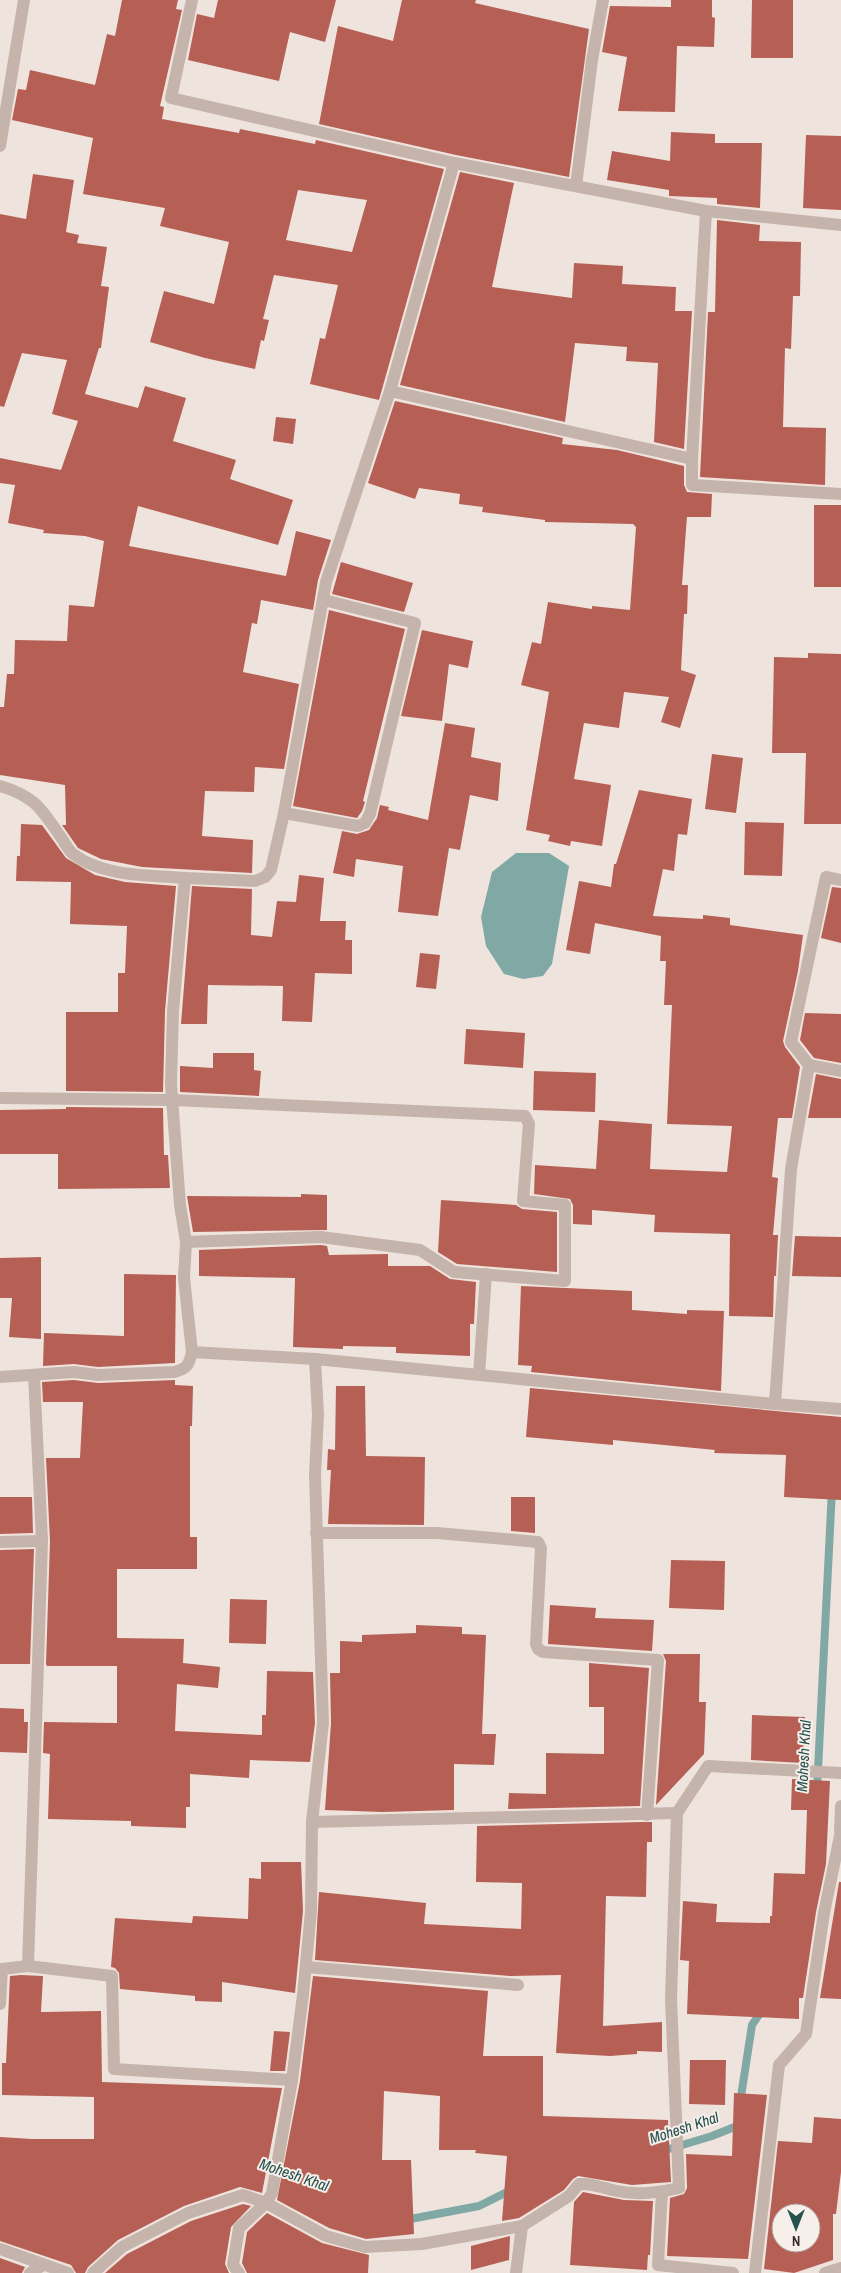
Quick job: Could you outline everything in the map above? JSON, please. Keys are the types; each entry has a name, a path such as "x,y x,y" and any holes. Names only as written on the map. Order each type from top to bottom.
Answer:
{"street":[{"path":"0,146 24,0"},
{"path":"192,0 172,98 454,163 706,211 841,225"},
{"path":"576,186 592,60 603,0"},
{"path":"0,786 16,791 38,804 73,854 94,865 124,873 255,881 265,877 271,870 284,813 326,582 390,391 454,163"},
{"path":"706,211 692,485 841,494"},
{"path":"390,391 692,459"},
{"path":"284,813 358,826 365,823 370,814 415,624 324,600"},
{"path":"841,880 826,877 791,1042 808,1065 841,1071"},
{"path":"0,1377 174,1372 184,1370 189,1365 192,1352 184,1278 186,1242 178,1185 173,1100 173,1010 185,878"},
{"path":"775,1404 791,1169 808,1065"},
{"path":"0,1098 173,1100 525,1116 529,1124 523,1201 565,1205 565,1281 454,1272 420,1250 321,1237 186,1242"},
{"path":"478,1375 486,1274"},
{"path":"192,1352 314,1359 841,1409"},
{"path":"239,2273 234,2265 239,2228 266,2203 272,2193 292,2080 311,1911 312,1822 323,1722 314,1475 318,1415 314,1359"},
{"path":"28,1966 42,1541 34,1375"},
{"path":"316,1534 437,1533 538,1542 541,1548 536,1644 538,1649 543,1652 658,1660 647,1815"},
{"path":"0,1542 42,1541"},
{"path":"93,2273 122,2247 188,2213 243,2195 266,2203 326,2236 365,2247 422,2244 522,2226 569,2196 579,2184 593,2184 618,2192 662,2192 679,2188 671,1999 676,1813 708,1766 841,1773"},
{"path":"755,2273 779,2065 806,2034 824,1913 841,1831 841,1806"},
{"path":"312,1822 676,1813"},
{"path":"0,2004 2,1969 28,1966 112,1976 114,2069 292,2080"},
{"path":"306,1967 518,1985"},
{"path":"662,2192 655,2269 733,2273"},
{"path":"516,2273 522,2226"},
{"path":"0,2249 68,2273"},
{"path":"30,2273 43,2265"},
{"path":"825,2273 841,2268"}],"water":[{"path":"516,853 549,853 569,866 552,964 543,976 523,979 504,974 486,946 481,917 492,872"}],"building":[{"path":"122,0 178,0 176,9 182,10 160,106 164,107 162,119 239,133 240,129 315,144 316,140 444,169 379,400 310,384 320,338 325,339 338,285 274,275 263,319 269,320 264,341 261,340 255,369 205,358 150,342 164,291 214,304 229,242 160,226 165,208 83,194 93,138 12,120 18,89 26,90 30,70 95,85 107,34 115,36","holes":["298,190 367,200 352,252 286,240"]},
{"path":"218,0 336,0 325,42 290,32 279,81 188,60 197,14 214,18"},
{"path":"402,0 476,0 475,3 589,29 569,177 456,155 319,124 338,26 393,41"},
{"path":"671,0 712,0 712,17 715,18 714,47 677,46 675,112 618,111 627,57 602,52 610,6 671,7"},
{"path":"752,0 793,0 793,58 751,58"},
{"path":"671,132 715,134 715,143 762,143 760,208 717,204 717,198 669,196 669,190 607,180 612,151 670,161"},
{"path":"806,135 841,136 841,210 803,208"},
{"path":"460,172 514,183 492,287 572,298 574,263 623,266 622,284 676,287 675,311 692,311 684,449 654,442 658,363 626,361 627,347 575,343 565,422 400,385"},
{"path":"33,174 74,180 66,232 79,235 77,243 107,247 101,286 109,287 101,348 99,348 85,394 138,408 145,386 186,398 173,441 236,460 230,479 293,500 278,545 138,506 129,546 286,576 296,531 331,540 318,580 313,610 261,600 257,624 252,623 243,672 299,684 284,769 255,767 254,792 205,791 202,836 253,840 252,873 142,867 101,859 78,848 62,825 66,825 65,785 0,775 0,707 4,707 7,674 14,674 15,640 67,641 69,605 94,607 104,541 85,536 43,533 44,530 8,523 15,485 0,483 0,458 61,470 78,421 52,414 67,360 22,353 4,407 0,406 0,214 26,219"},
{"path":"717,220 760,225 759,241 801,242 800,296 793,296 791,349 785,348 783,427 826,428 825,485 700,477 708,312 715,312"},
{"path":"395,401 563,438 562,444 617,450 684,466 684,485 687,492 712,494 711,517 687,517 682,585 688,585 687,614 684,614 681,670 696,675 680,728 661,722 669,697 624,692 619,728 584,723 574,779 611,785 602,846 571,841 570,846 548,841 550,835 526,830 549,692 521,685 532,642 541,644 548,602 592,609 592,606 630,610 636,527 633,524 545,522 545,520 482,512 483,507 459,504 460,494 419,488 415,499 368,483"},
{"path":"276,417 296,419 293,444 273,441"},
{"path":"814,505 841,505 841,587 814,587"},
{"path":"341,562 413,583 404,612 332,594"},
{"path":"329,610 405,629 363,801 365,802 357,818 293,806"},
{"path":"422,630 473,641 468,668 449,664 442,721 401,716"},
{"path":"808,653 841,654 841,824 804,824 806,753 772,753 774,657 808,658"},
{"path":"445,723 475,728 471,757 501,763 498,801 470,795 460,850 449,848 438,916 398,912 403,866 356,859 354,877 333,873 342,831 357,834 369,830 377,818 380,805 389,807 388,810 428,820"},
{"path":"712,754 743,758 736,813 705,809"},
{"path":"639,790 692,799 687,835 678,834 674,871 663,869 653,916 703,919 703,915 730,918 730,925 803,935 798,971 783,1041 785,1047 800,1067 792,1118 778,1118 772,1177 778,1178 773,1235 778,1235 773,1317 729,1316 730,1234 654,1232 655,1215 592,1210 592,1225 573,1224 573,1205 570,1199 534,1194 535,1165 596,1169 599,1120 652,1124 650,1169 727,1172 732,1126 667,1124 672,1005 664,1005 666,961 660,961 661,936 595,923 590,954 566,950 579,881 611,887 614,864 616,864"},
{"path":"745,822 784,823 782,876 744,875"},
{"path":"21,824 42,825 66,858 95,875 125,882 176,886 165,1011 163,1092 66,1091 66,1012 118,1012 118,973 125,973 127,926 70,924 71,882 16,881 17,856 20,856"},
{"path":"299,875 324,878 320,921 346,921 345,940 352,940 352,974 315,973 312,1022 282,1021 283,986 208,985 207,1024 181,1024 192,886 252,889 251,935 272,937 277,901 296,902"},
{"path":"832,887 841,888 841,943 821,938"},
{"path":"420,953 440,955 436,989 416,987"},
{"path":"805,1013 841,1014 841,1063 814,1058 800,1040"},
{"path":"466,1029 525,1033 523,1068 464,1064"},
{"path":"213,1053 254,1053 254,1070 261,1071 259,1096 180,1092 180,1066 213,1068"},
{"path":"534,1071 596,1073 595,1112 533,1110"},
{"path":"816,1074 841,1079 841,1118 808,1118"},
{"path":"66,1107 163,1108 164,1155 168,1155 170,1188 58,1189 58,1154 0,1154 0,1110 66,1109"},
{"path":"301,1194 327,1195 327,1230 193,1232 187,1196 301,1197"},
{"path":"441,1200 516,1205 522,1209 557,1212 557,1272 457,1264 438,1252"},
{"path":"795,1236 841,1237 841,1277 792,1276"},
{"path":"327,1246 329,1255 388,1254 388,1266 430,1266 450,1279 476,1282 474,1324 470,1324 470,1356 396,1353 396,1347 343,1346 343,1349 293,1347 295,1278 199,1276 199,1250"},
{"path":"41,1257 41,1339 9,1337 12,1298 0,1298 0,1258"},
{"path":"124,1274 176,1275 175,1363 98,1367 74,1364 43,1366 44,1333 124,1336"},
{"path":"521,1286 632,1291 632,1310 687,1314 687,1310 724,1311 721,1391 531,1372 532,1366 518,1365"},
{"path":"74,1380 98,1383 175,1380 175,1385 193,1386 192,1426 190,1426 190,1537 197,1537 197,1569 117,1569 117,1638 184,1639 183,1663 220,1667 218,1688 177,1684 175,1731 262,1735 262,1715 266,1715 267,1671 313,1672 315,1723 310,1762 250,1760 249,1778 190,1774 190,1807 186,1807 186,1828 131,1826 131,1821 48,1819 50,1754 43,1753 44,1722 117,1723 117,1666 47,1666 46,1664 50,1541 46,1458 80,1458 83,1402 43,1402 42,1382"},
{"path":"336,1386 365,1386 366,1456 425,1457 424,1525 328,1524 331,1470 327,1470 328,1449 335,1450"},
{"path":"530,1388 841,1417 841,1500 784,1497 786,1455 714,1453 715,1450 613,1440 613,1445 526,1437"},
{"path":"0,1497 32,1497 33,1533 0,1534"},
{"path":"511,1497 535,1497 535,1533 511,1531"},
{"path":"34,1549 30,1664 0,1664 0,1550"},
{"path":"671,1560 725,1561 724,1610 669,1608"},
{"path":"230,1599 267,1600 266,1644 229,1643"},
{"path":"550,1605 596,1608 595,1618 654,1620 652,1651 548,1644"},
{"path":"416,1625 462,1627 462,1634 486,1635 482,1734 496,1734 494,1765 454,1764 454,1810 382,1812 325,1810 331,1723 330,1673 340,1673 340,1641 362,1642 362,1635 416,1633"},
{"path":"663,1654 700,1654 699,1702 706,1702 704,1754 656,1805 666,1661"},
{"path":"589,1663 649,1668 640,1806 508,1809 509,1793 546,1794 546,1753 604,1754 604,1707 589,1707"},
{"path":"0,1708 24,1709 24,1722 28,1722 27,1753 0,1752"},
{"path":"752,1715 805,1717 803,1763 751,1760"},
{"path":"792,1779 830,1781 826,1864 816,1912 803,1998 799,1998 799,2019 687,2014 689,1961 680,1960 683,1901 717,1904 716,1922 770,1923 774,1873 805,1874 807,1810 791,1810"},
{"path":"652,1822 652,1842 647,1842 646,1897 606,1896 603,2026 662,2022 662,2052 637,2051 637,2054 610,2056 556,2053 561,1975 510,1976 315,1960 319,1892 426,1903 424,1924 521,1929 522,1883 476,1882 477,1826"},
{"path":"261,1862 301,1862 303,1911 295,1993 222,1982 222,2002 195,2001 195,1996 120,1989 119,1973 115,1968 111,1967 115,1918 192,1923 193,1916 248,1919 249,1878 261,1879"},
{"path":"839,1882 841,1882 841,1999 820,1998"},
{"path":"10,1976 43,1976 41,2012 101,2011 102,2082 282,2088 262,2193 240,2187 184,2206 118,2240 88,2267 85,2273 76,2273 71,2265 0,2241 0,2137 94,2139 94,2097 2,2095 2,2063 6,2063"},
{"path":"313,1976 488,1991 483,2056 543,2056 543,2116 668,2120 671,2182 632,2185 578,2176 564,2190 519,2218 502,2221 507,2156 475,2153 476,2150 439,2150 440,2096 384,2091 382,2160 411,2160 414,2234 366,2239 329,2228 277,2200 300,2081"},
{"path":"274,2031 290,2032 285,2071 270,2071"},
{"path":"690,2060 726,2060 725,2105 689,2104"},
{"path":"734,2093 767,2095 748,2259 667,2256 670,2198 684,2194 687,2188 686,2154 732,2156"},
{"path":"814,2117 841,2119 841,2172 836,2214 833,2214 833,2260 794,2273 764,2269 771,2205 771,2253 821,2253 821,2203 771,2203 778,2141 812,2143"},
{"path":"583,2192 624,2200 653,2201 650,2255 648,2255 647,2270 570,2265 574,2202"},
{"path":"243,2204 251,2206 231,2227 225,2264 229,2273 105,2273 127,2254 191,2221"},
{"path":"267,2213 322,2243 369,2255 368,2273 247,2273 242,2263 247,2232"},
{"path":"510,2236 509,2260 471,2270 471,2246"},
{"path":"0,2258 25,2267 22,2273 0,2273"}],"waterway":[{"name":"Mohesh Khal","path":"817,1790 832,1489"},
{"name":"Mohesh Khal","path":"740,2103 752,2025 763,2009"},
{"name":"Mohesh Khal","path":"659,2152 712,2136 737,2126 738,2122"},
{"name":"Mohesh Khal","path":"405,2220 479,2206 513,2189"}]}
